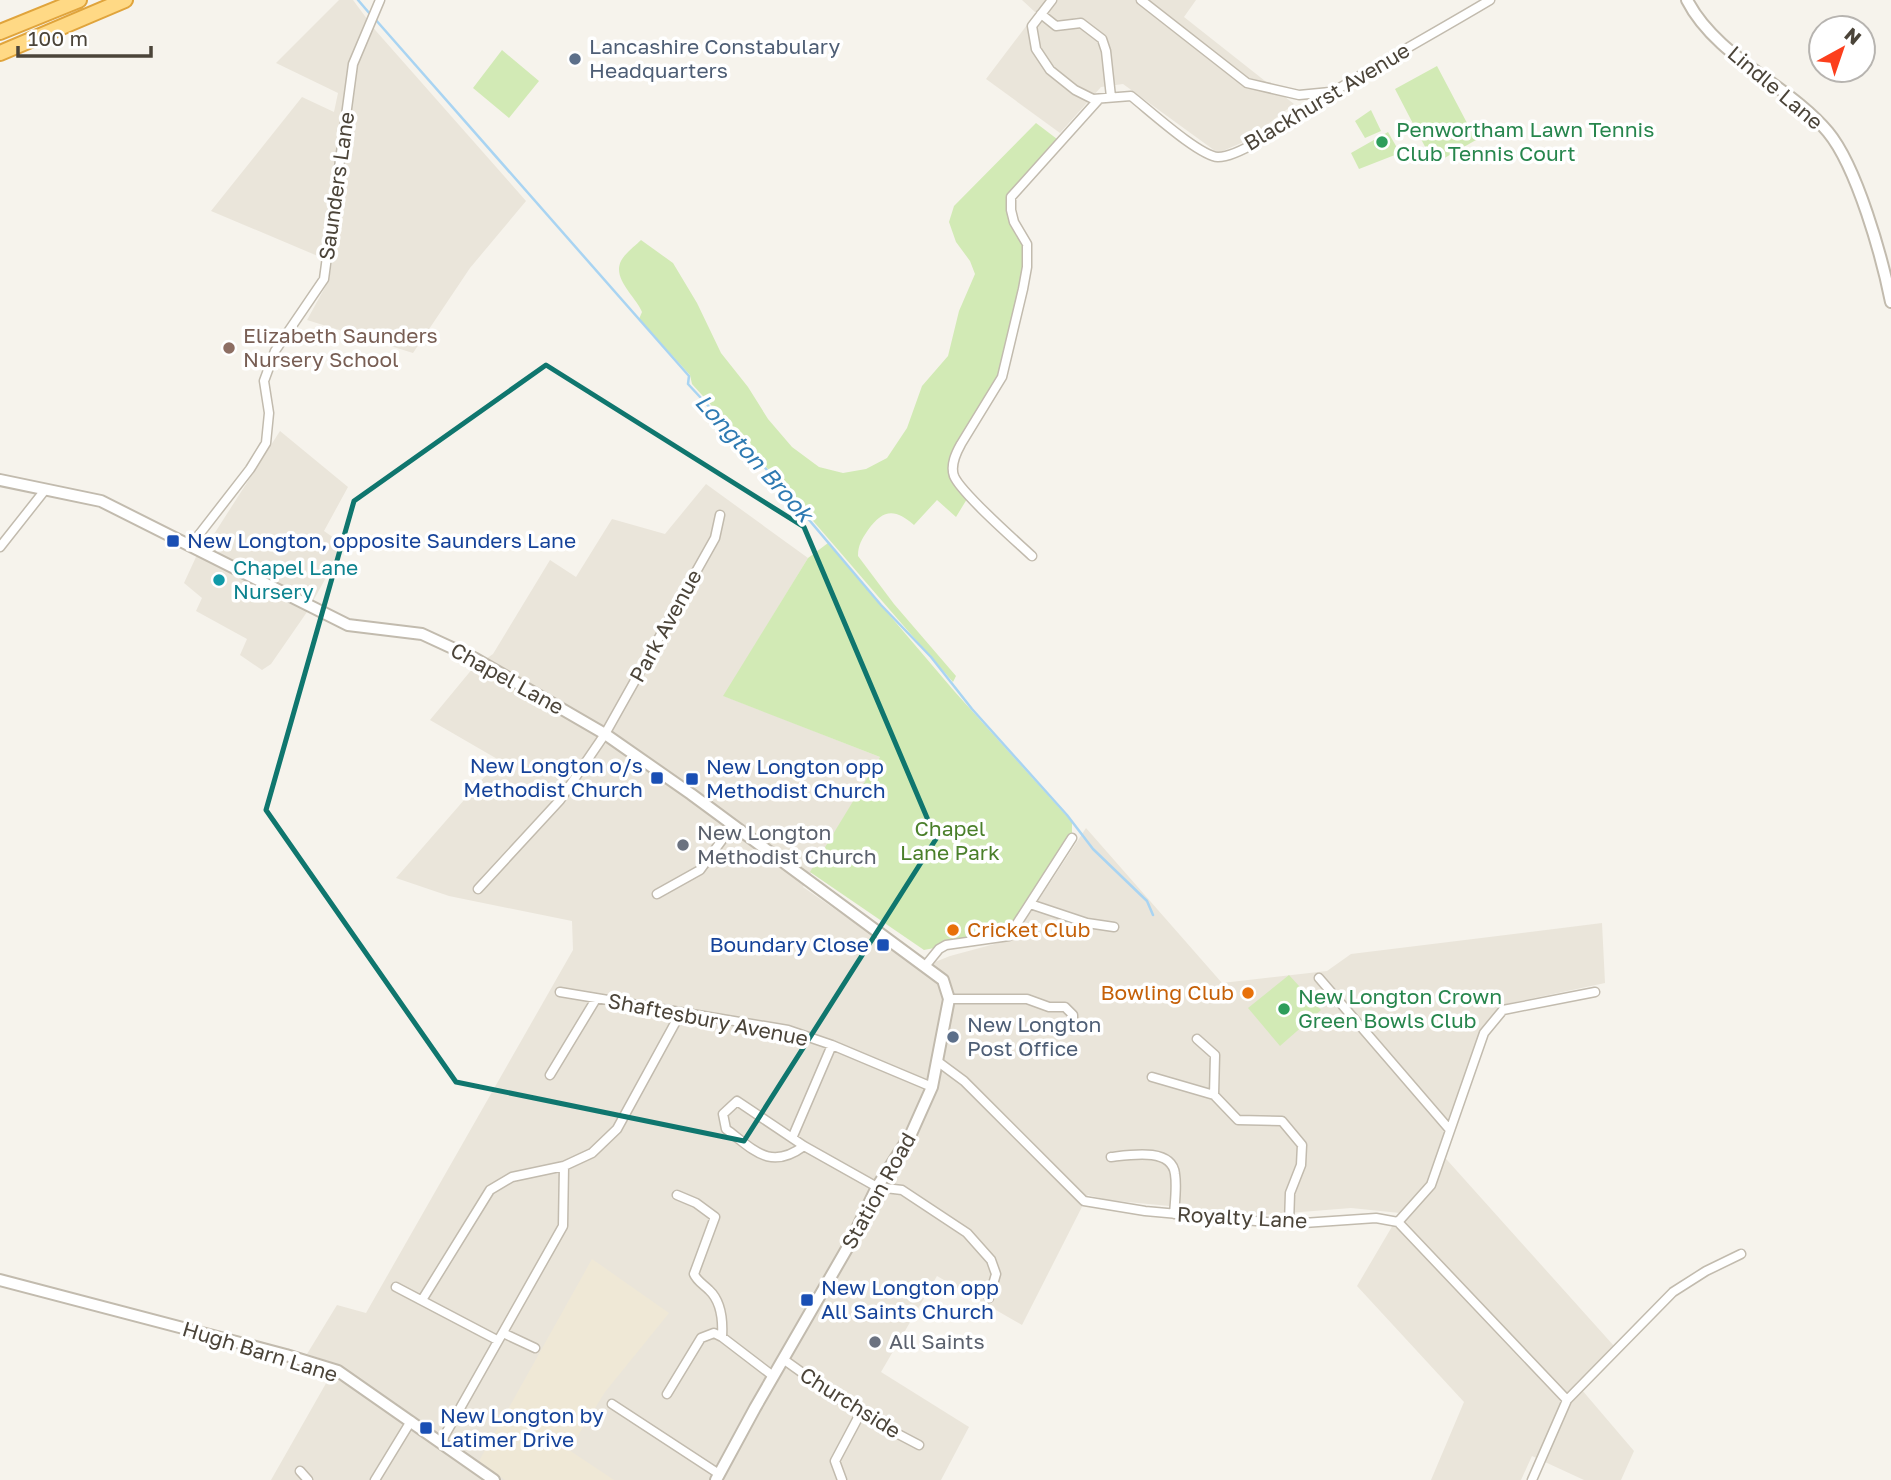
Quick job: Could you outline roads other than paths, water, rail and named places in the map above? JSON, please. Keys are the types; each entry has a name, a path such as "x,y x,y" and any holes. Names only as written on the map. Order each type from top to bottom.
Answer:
{"highway":[{"path":"0,32 79,0"},
{"path":"0,53 125,0"}],"street":[{"name":"Saunders Lane","path":"191,545 250,469 266,443 269,413 264,381 275,351 324,279 353,64 380,0"},
{"path":"1041,14 1056,26 1081,23 1102,39 1106,51 1111,97 1093,99 1075,90 1050,70 1036,50 1032,26 1041,14 1052,0"},
{"path":"1142,0 1247,83 1299,95 1333,92"},
{"name":"Blackhurst Avenue","path":"1111,97 1131,96 1201,150 1216,157 1233,154 1490,0"},
{"name":"Lindle Lane","path":"1687,0 1720,42 1828,132 1849,168 1884,268 1891,302"},
{"path":"1032,556 974,500 956,479 953,466 961,444 1002,377 1023,289 1027,244 1014,222 1011,197 1099,99"},
{"name":"Chapel Lane","path":"0,480 101,501 348,625 422,634 463,653 605,734 733,825 859,920 926,965 943,980 948,999"},
{"path":"0,547 45,489"},
{"name":"Park Avenue","path":"478,889 560,800 605,734 715,538 720,515"},
{"path":"657,894 699,870 733,825"},
{"path":"926,965 939,948 946,945 1009,936 1072,838"},
{"path":"1030,904 1087,923 1114,927"},
{"path":"1319,978 1450,1130"},
{"name":"Shaftesbury Avenue","path":"560,992 788,1030 832,1045 932,1087"},
{"path":"1567,1399 1398,1222 1431,1185 1485,1032 1503,1010 1595,992"},
{"path":"550,1075 596,999"},
{"path":"948,999 1027,999 1049,1007 1065,1007 1073,1015 1073,1030"},
{"name":"Station Road","path":"718,1477 849,1245 877,1187 911,1134 932,1087 948,999"},
{"path":"422,1300 490,1190 512,1177 564,1166 592,1153 617,1129 680,1014"},
{"path":"1196,1039 1215,1055 1214,1096"},
{"path":"793,1136 832,1045"},
{"name":"Royalty Lane","path":"937,1061 964,1081 1084,1201 1174,1214 1289,1224 1376,1218 1398,1222"},
{"path":"1152,1077 1214,1096 1238,1121 1282,1121 1302,1145 1301,1165 1290,1193 1289,1224"},
{"path":"804,1146 791,1156 763,1157 726,1129 723,1114 737,1101 793,1136 804,1146 877,1187 902,1190 967,1233 991,1259 996,1274 989,1298"},
{"path":"1111,1157 1138,1154 1163,1157 1172,1165 1175,1173 1174,1214"},
{"path":"441,1442 563,1226 564,1166"},
{"path":"677,1195 696,1203 715,1217 694,1274 717,1301 723,1323 722,1338"},
{"path":"1532,1480 1567,1399 1673,1292 1706,1271 1741,1254"},
{"name":"Hugh Barn Lane","path":"0,1280 338,1371 494,1480"},
{"path":"396,1287 500,1337 535,1349"},
{"path":"667,1394 701,1338 714,1333 774,1376"},
{"name":"Churchside","path":"783,1359 860,1414 919,1445"},
{"path":"611,1404 718,1477"},
{"path":"842,1480 835,1461 860,1414"},
{"path":"375,1480 411,1421"},
{"path":"300,1471 308,1480"}],"waterway":[{"name":"Longton Brook","path":"358,0 370,14"},
{"name":"Longton Brook","path":"375,19 689,376 688,384 761,463 881,605 931,657 972,709 1067,815 1093,849 1147,901 1153,915"}],"place":[{"name":"Lancashire Constabulary Headquarters","path":"575,59"},
{"name":"Penwortham Lawn Tennis Club Tennis Court","path":"1382,142"},
{"name":"Elizabeth Saunders Nursery School","path":"229,348"},
{"name":"New Longton, opposite Saunders Lane","path":"173,541"},
{"name":"Chapel Lane Nursery","path":"219,580"},
{"name":"New Longton o/s Methodist Church","path":"657,778"},
{"name":"New Longton opp Methodist Church","path":"692,779"},
{"name":"New Longton Methodist Church","path":"683,845"},
{"name":"Cricket Club","path":"953,930"},
{"name":"Boundary Close","path":"883,945"},
{"name":"Bowling Club","path":"1248,993"},
{"name":"New Longton Crown Green Bowls Club","path":"1284,1009"},
{"name":"New Longton Post Office","path":"953,1037"},
{"name":"New Longton opp All Saints Church","path":"807,1300"},
{"name":"All Saints","path":"875,1342"},
{"name":"New Longton by Latimer Drive","path":"426,1428"}],"park label":[{"name":"Chapel Lane Park","path":"950,841"}]}
